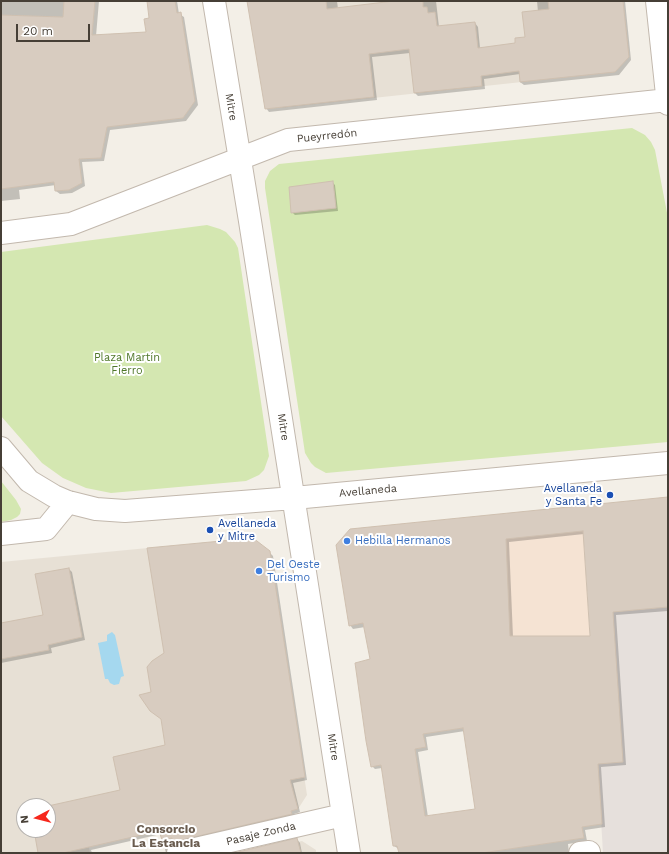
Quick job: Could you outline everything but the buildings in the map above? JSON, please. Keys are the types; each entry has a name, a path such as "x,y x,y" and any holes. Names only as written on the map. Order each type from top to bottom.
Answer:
{"street":[{"name":"Mitre","path":"214,1 294,498 349,853"},
{"path":"657,1 668,101"},
{"name":"Pueyrredón","path":"1,233 71,224 288,140 668,101"},
{"name":"Avellaneda","path":"1,448 30,481 54,496 68,502 96,509 125,511 294,498 668,463"},
{"path":"1,534 46,529 68,502"},
{"name":"Pasaje Zonda","path":"178,853 343,815"},
{"path":"580,853 589,853"}],"shaded area":[{"path":"247,1 623,1 615,72 280,108 263,95"},
{"name":"Hebilla Hermanos","path":"582,506 595,724 462,713 411,615 349,626 336,545 350,529"},
{"path":"253,538 270,551 307,795 298,809 162,840 159,831 89,847 90,853 1,853 1,562"},
{"path":"668,607 668,853 603,853 589,614"},
{"path":"302,841 316,850 316,853 249,853"}],"green space":[{"path":"632,128 645,135 655,150 668,218 668,442 326,473 315,467 305,453 265,188 265,181 270,171 279,164"},
{"name":"Plaza Martín Fierro","path":"207,225 226,232 238,248 269,456 264,470 259,475 246,481 111,493 86,488 63,478 42,463 1,416 1,252"},
{"path":"1,481 21,509 20,514 17,517 1,522"}],"water":[{"path":"112,632 115,635 124,676 121,677 119,684 114,685 110,683 108,679 105,679 98,643 107,641 107,635"}],"place":[{"name":"Avellaneda y Santa Fe","path":"610,495"},
{"name":"Avellaneda y Mitre","path":"210,530"},
{"name":"Hebilla Hermanos","path":"347,541"},
{"name":"Del Oeste Turismo","path":"259,571"}],"district":[{"name":"Consorcio La Estancia","path":"166,836"}]}
